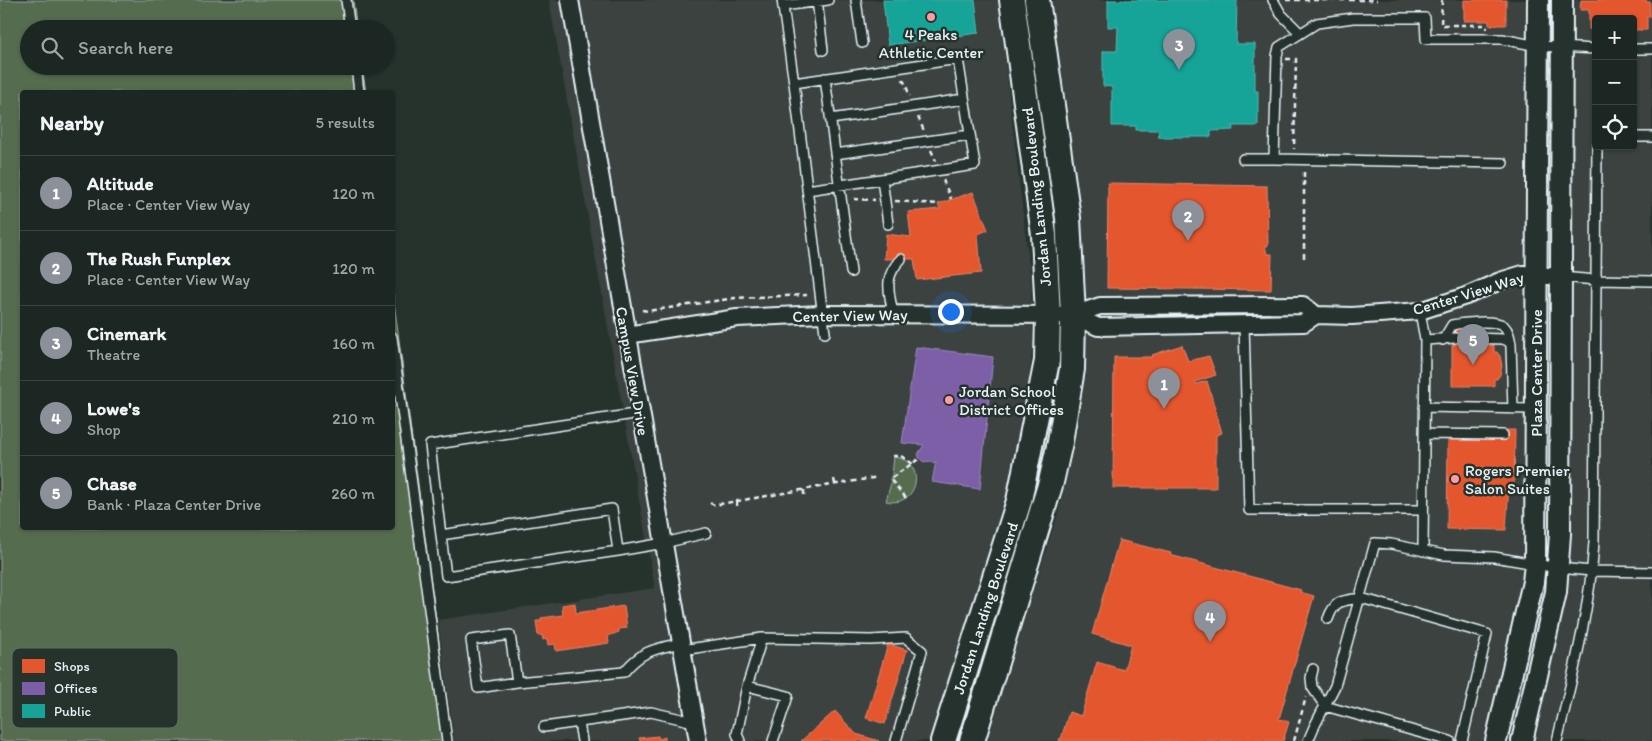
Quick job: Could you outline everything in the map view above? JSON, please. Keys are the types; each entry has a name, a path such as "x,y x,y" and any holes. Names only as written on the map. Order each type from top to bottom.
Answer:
{"main road":[{"name":"Jordan Landing Boulevard","path":"944,741 978,626 1019,501 1047,362 1048,315 1044,234 1012,0"},
{"name":"Jordan Landing Boulevard","path":"972,741 1051,482 1060,442 1072,369 1073,315 1068,218 1037,0"}],"street":[{"name":"Campus View Drive","path":"570,0 698,741"},
{"name":"Plaza Center Drive","path":"1496,741 1533,582 1535,564 1538,0"},
{"name":"Plaza Center Drive","path":"1522,741 1556,592 1560,534 1562,0"},
{"name":"Center View Way","path":"1073,315 1098,328 1304,323 1316,315 1352,316 1420,311 1466,296 1514,276 1537,274 1561,277"},
{"name":"Center View Way","path":"627,335 737,318 822,314 1073,315 1100,306 1303,304 1316,315"}],"lane":[{"path":"346,0 349,20"},
{"path":"825,333 783,3 828,0"},
{"path":"856,0 862,43"},
{"path":"1274,0 1282,14 1300,33"},
{"path":"817,1 824,50"},
{"path":"1274,159 1277,56 1279,47 1317,23 1353,18 1425,18 1426,39 1502,39 1538,46 1592,49"},
{"path":"1637,49 1652,49"},
{"path":"794,83 958,59 975,165 807,190"},
{"path":"357,75 359,90"},
{"path":"825,78 851,272"},
{"path":"831,119 964,99"},
{"path":"836,154 970,136"},
{"path":"1637,137 1652,137"},
{"path":"1557,741 1586,616 1594,542 1597,150"},
{"path":"1243,159 1503,163"},
{"path":"882,179 888,224"},
{"path":"893,314 889,274 901,259"},
{"path":"1561,277 1652,281"},
{"path":"1420,311 1425,340 1423,551"},
{"path":"1442,340 1452,326 1462,323 1497,323 1505,327 1511,345 1513,408"},
{"path":"1244,324 1249,510 1423,510"},
{"path":"1425,340 1454,338"},
{"path":"1468,338 1503,339 1508,340 1511,345"},
{"path":"395,359 447,741"},
{"path":"1424,407 1536,409"},
{"path":"641,413 430,444 446,576 664,543 706,532"},
{"path":"1424,434 1503,435"},
{"path":"441,535 612,509 618,550"},
{"path":"1308,741 1335,686 1375,543 1391,544 1444,555 1494,557 1558,568 1592,571 1652,572"},
{"path":"1328,619 1332,608 1339,601 1361,598 1487,634 1462,741"},
{"path":"517,682 510,635 471,640 478,688 517,682 624,672 635,660 649,650 681,646 762,638 871,640 906,638 922,651 896,741"},
{"path":"740,741 736,734 747,686 762,638"},
{"path":"1313,669 1312,687 1325,706 1450,741"},
{"path":"747,686 788,696 773,741"},
{"path":"544,728 651,712 694,722"},
{"path":"579,722 582,741"}],"path":[{"path":"1286,0 1377,0"},
{"path":"1442,0 1441,25 1486,25 1487,29"},
{"path":"1277,56 1284,59 1296,59 1294,150 1304,169 1304,258"},
{"path":"642,310 648,311 735,298 807,295"},
{"path":"892,456 901,456 913,464"},
{"path":"906,498 890,478 920,458"},
{"path":"710,503 714,505 736,502 878,477"},
{"path":"834,479 835,484"},
{"path":"766,490 767,496"},
{"path":"804,490 804,495"},
{"path":"736,502 737,507"},
{"path":"1294,741 1305,707 1306,690"}],"shaded area":[{"path":"549,0 998,0 1031,282 1033,345 1024,421 1007,492 929,741 454,741 438,620 655,588"},
{"path":"1050,0 1652,0 1652,741 985,741 1059,510 1078,427 1085,361 1086,285"}],"green space":[{"path":"0,0 353,0 356,20 20,20 20,75 363,75 366,90 20,90 20,530 395,530 395,309 452,741 0,741"},
{"path":"1059,352 1044,477 965,741 953,741"},
{"path":"894,457 905,460 912,466 915,474 915,483 912,491 906,498 897,502 886,501 891,483"}],"building: Shops":[{"path":"1464,0 1506,0 1506,25 1489,25 1489,21 1464,21"},
{"path":"1581,0 1646,0 1646,2 1650,2 1650,17 1647,17 1647,30 1637,30 1637,15 1592,15 1592,29 1589,29 1589,10 1580,10"},
{"path":"1108,183 1267,186 1268,246 1265,246 1267,254 1272,254 1271,290 1107,288"},
{"path":"973,192 988,230 978,234 981,273 917,280 914,259 884,259 886,234 911,237 908,212 940,209 938,204"},
{"path":"1455,328 1468,328 1468,345 1494,345 1494,352 1497,352 1500,356 1502,366 1500,375 1497,379 1494,379 1494,386 1452,386 1452,345 1455,345"},
{"path":"1182,345 1188,361 1209,356 1216,375 1195,382 1196,384 1207,381 1222,433 1216,435 1216,488 1113,488 1114,357 1152,357 1152,355"},
{"path":"1503,430 1515,430 1514,484 1509,484 1506,530 1447,529 1448,438 1503,439"},
{"path":"1119,540 1301,590 1300,592 1314,596 1279,719 1289,722 1283,741 1059,741 1069,712 1081,716 1097,662 1124,670 1131,645 1092,634"},
{"path":"575,603 576,613 624,606 627,628 619,629 619,632 608,636 609,643 556,651 555,644 548,645 547,639 543,640 542,635 538,636 536,621 541,621 541,618 563,615 562,605"},
{"path":"888,644 907,650 885,724 866,718"},
{"path":"835,711 856,734 879,741 801,741"},
{"path":"658,736 659,739 665,737 665,741 640,741 639,738"}],"building: Offices":[{"name":"Jordan School District Offices","path":"916,347 993,357 980,489 932,482 936,461 933,463 930,461 924,462 920,459 918,454 924,445 902,443"}],"building: Public":[{"name":"4 Peaks Athletic Center","path":"883,0 975,0 979,33 888,45"},
{"path":"1108,0 1237,0 1236,44 1255,44 1255,91 1258,91 1258,126 1233,126 1233,130 1211,131 1211,137 1158,137 1159,130 1136,130 1136,126 1112,126 1112,87 1103,86 1103,51 1117,51 1118,27 1108,27"}],"place":[{"name":"4 Peaks Athletic Center","path":"931,17"},
{"name":"Cinemark","path":"1179,70"},
{"name":"The Rush Funplex","path":"1188,241"},
{"name":"Chase","path":"1473,365"},
{"name":"Jordan School District Offices","path":"949,400"},
{"name":"Altitude","path":"1164,409"},
{"name":"Rogers Premier Salon Suites","path":"1455,479"},
{"name":"Lowe's","path":"1210,642"}]}
